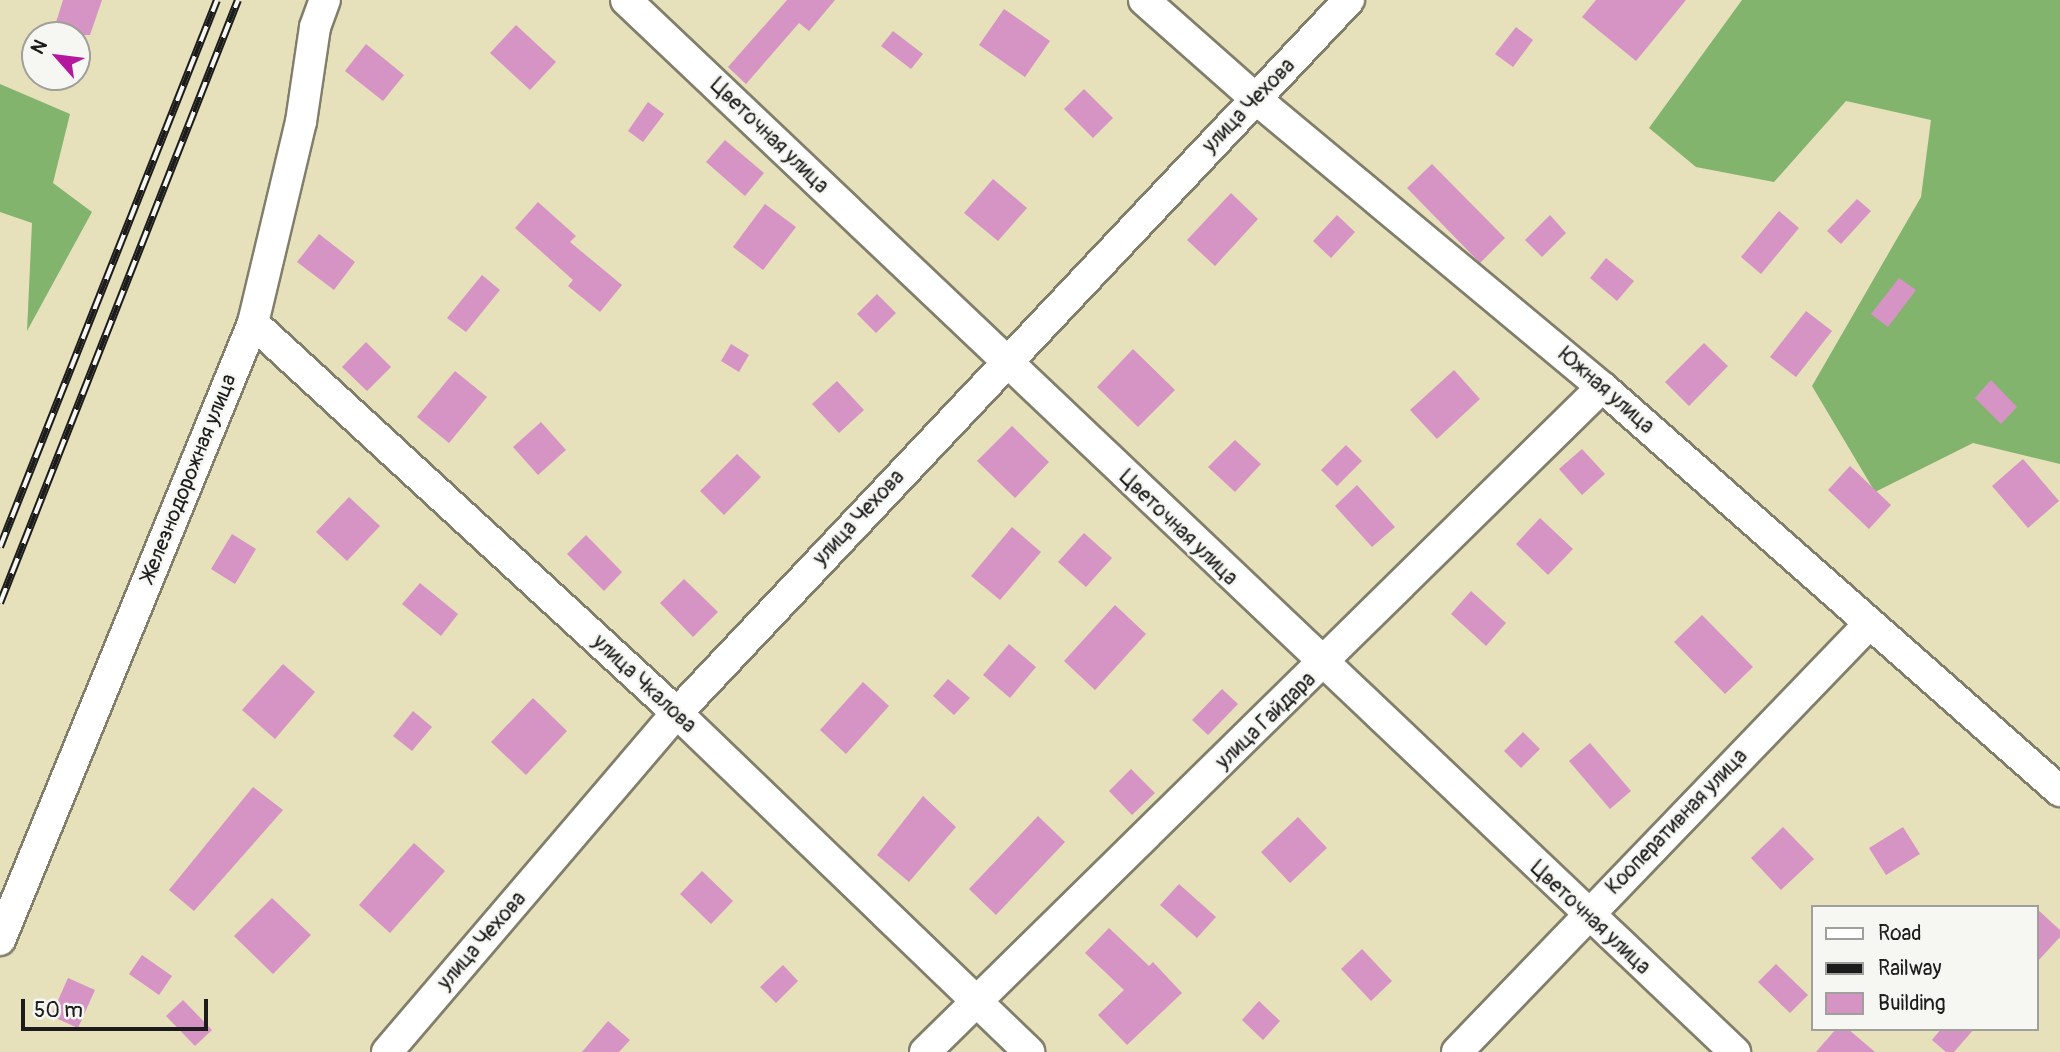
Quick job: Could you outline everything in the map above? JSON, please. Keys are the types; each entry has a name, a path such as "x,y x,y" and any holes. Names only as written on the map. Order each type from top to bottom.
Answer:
{"street":[{"name":"Железнодорожная улица","path":"0,940 253,323 301,122 315,27 325,0"},
{"name":"Цветочная улица","path":"626,0 1586,916 1735,1052"},
{"name":"Южная улица","path":"1144,0 1256,99 1602,387 2060,791"},
{"name":"улица Чехова","path":"387,1052 677,713 1004,362 1349,0"},
{"name":"улица Чкалова","path":"253,323 677,713 1029,1052"},
{"name":"улица Гайдара","path":"925,1052 1323,665 1602,387"},
{"name":"Кооперативная улица","path":"1457,1052 1869,624"}],"green space":[{"path":"1742,0 2060,0 2060,464 1973,443 1875,492 1812,386 1921,197 1931,120 1846,101 1774,182 1696,167 1649,128"},
{"path":"0,84 70,114 53,183 92,212 27,331 32,223 0,212"}],"building":[{"path":"63,0 102,0 91,32 91,21 56,21"},
{"path":"787,0 835,0 809,31 799,23 746,84 728,67"},
{"path":"1596,0 1686,0 1636,61 1582,17"},
{"path":"1004,9 1050,41 1025,77 979,45"},
{"path":"516,25 556,62 530,90 490,53"},
{"path":"1516,27 1533,40 1513,67 1495,54"},
{"path":"893,31 923,54 911,69 881,46"},
{"path":"366,44 404,75 383,101 345,71"},
{"path":"1084,89 1113,118 1093,138 1064,109"},
{"path":"648,102 664,114 643,142 628,131"},
{"path":"725,140 764,173 745,196 706,162"},
{"path":"1432,164 1505,238 1480,263 1407,188"},
{"path":"993,179 1027,208 998,241 964,213"},
{"path":"1231,193 1258,219 1215,266 1187,240"},
{"path":"1857,199 1871,211 1841,244 1827,231"},
{"path":"538,202 576,236 570,242 622,285 600,312 568,286 573,280 515,228"},
{"path":"765,204 796,227 763,270 733,247"},
{"path":"1779,211 1799,228 1761,274 1741,257"},
{"path":"1337,215 1355,232 1331,258 1313,241"},
{"path":"1550,215 1566,233 1542,257 1525,240"},
{"path":"319,234 355,262 334,290 297,262"},
{"path":"1606,258 1634,281 1617,301 1590,278"},
{"path":"482,275 500,290 466,332 447,318"},
{"path":"1899,278 1916,290 1888,327 1871,314"},
{"path":"877,294 896,313 876,333 857,314"},
{"path":"1806,311 1832,331 1796,377 1770,357"},
{"path":"366,342 391,367 367,391 342,367"},
{"path":"1704,343 1728,366 1689,406 1665,382"},
{"path":"731,344 749,355 739,372 721,361"},
{"path":"1133,349 1175,390 1138,427 1097,387"},
{"path":"1454,370 1480,399 1437,439 1410,410"},
{"path":"455,371 487,397 449,443 417,417"},
{"path":"1991,380 2017,407 2001,424 1975,398"},
{"path":"837,381 864,410 839,433 812,404"},
{"path":"541,422 566,450 538,475 513,447"},
{"path":"1012,426 1049,462 1015,498 977,461"},
{"path":"1235,440 1261,464 1235,492 1208,467"},
{"path":"1346,445 1362,461 1337,486 1321,470"},
{"path":"1582,449 1605,474 1582,495 1559,469"},
{"path":"737,454 761,477 724,515 700,491"},
{"path":"2023,459 2059,501 2028,528 1992,486"},
{"path":"1850,466 1891,505 1869,529 1828,490"},
{"path":"1357,485 1395,527 1372,547 1335,506"},
{"path":"349,497 380,526 347,561 316,532"},
{"path":"1540,518 1573,549 1548,575 1516,544"},
{"path":"1012,527 1041,552 1000,600 971,576"},
{"path":"1084,533 1112,558 1086,587 1058,562"},
{"path":"232,534 256,549 235,584 211,569"},
{"path":"586,535 622,572 604,591 567,554"},
{"path":"684,579 718,612 693,637 660,603"},
{"path":"420,583 458,614 441,636 402,604"},
{"path":"1471,591 1506,623 1486,646 1451,614"},
{"path":"1115,605 1146,634 1095,690 1064,661"},
{"path":"1702,615 1753,667 1725,694 1674,642"},
{"path":"1009,644 1036,667 1010,698 983,675"},
{"path":"283,664 315,692 275,739 242,710"},
{"path":"948,679 970,698 954,715 933,696"},
{"path":"863,682 889,706 846,754 820,730"},
{"path":"1222,689 1238,704 1208,735 1192,720"},
{"path":"533,698 567,731 526,775 491,742"},
{"path":"413,711 432,727 412,751 393,736"},
{"path":"1523,732 1540,749 1521,768 1504,751"},
{"path":"1590,743 1631,791 1610,809 1569,761"},
{"path":"1131,769 1155,793 1132,815 1109,791"},
{"path":"253,787 283,810 194,911 169,890"},
{"path":"923,796 956,827 909,882 877,855"},
{"path":"1038,816 1065,842 996,915 969,889"},
{"path":"1298,817 1327,848 1290,883 1261,852"},
{"path":"1783,827 1814,859 1781,890 1751,858"},
{"path":"1903,827 1920,854 1886,875 1869,848"},
{"path":"414,843 445,871 390,933 359,905"},
{"path":"702,871 733,901 711,924 680,894"},
{"path":"1179,884 1216,917 1197,938 1160,905"},
{"path":"272,898 311,935 273,974 234,936"},
{"path":"2039,911 2060,930 2060,937 2039,960"},
{"path":"1109,928 1149,966 1153,962 1182,993 1127,1045 1098,1015 1124,990 1085,953"},
{"path":"1362,949 1392,981 1371,1001 1341,969"},
{"path":"142,955 172,976 159,995 129,974"},
{"path":"1776,964 1808,995 1790,1013 1758,982"},
{"path":"783,965 798,981 776,1003 760,987"},
{"path":"68,978 95,990 78,1028 51,1016"},
{"path":"183,1000 212,1030 195,1046 166,1016"},
{"path":"1259,1001 1280,1021 1263,1040 1242,1020"},
{"path":"608,1021 630,1040 619,1052 582,1052"},
{"path":"1834,1031 1850,1031 1875,1052 1816,1052"},
{"path":"1939,1031 1972,1031 1954,1052 1946,1052 1932,1040"}],"railway":[{"path":"0,547 217,0"},
{"path":"0,603 238,0"}]}
